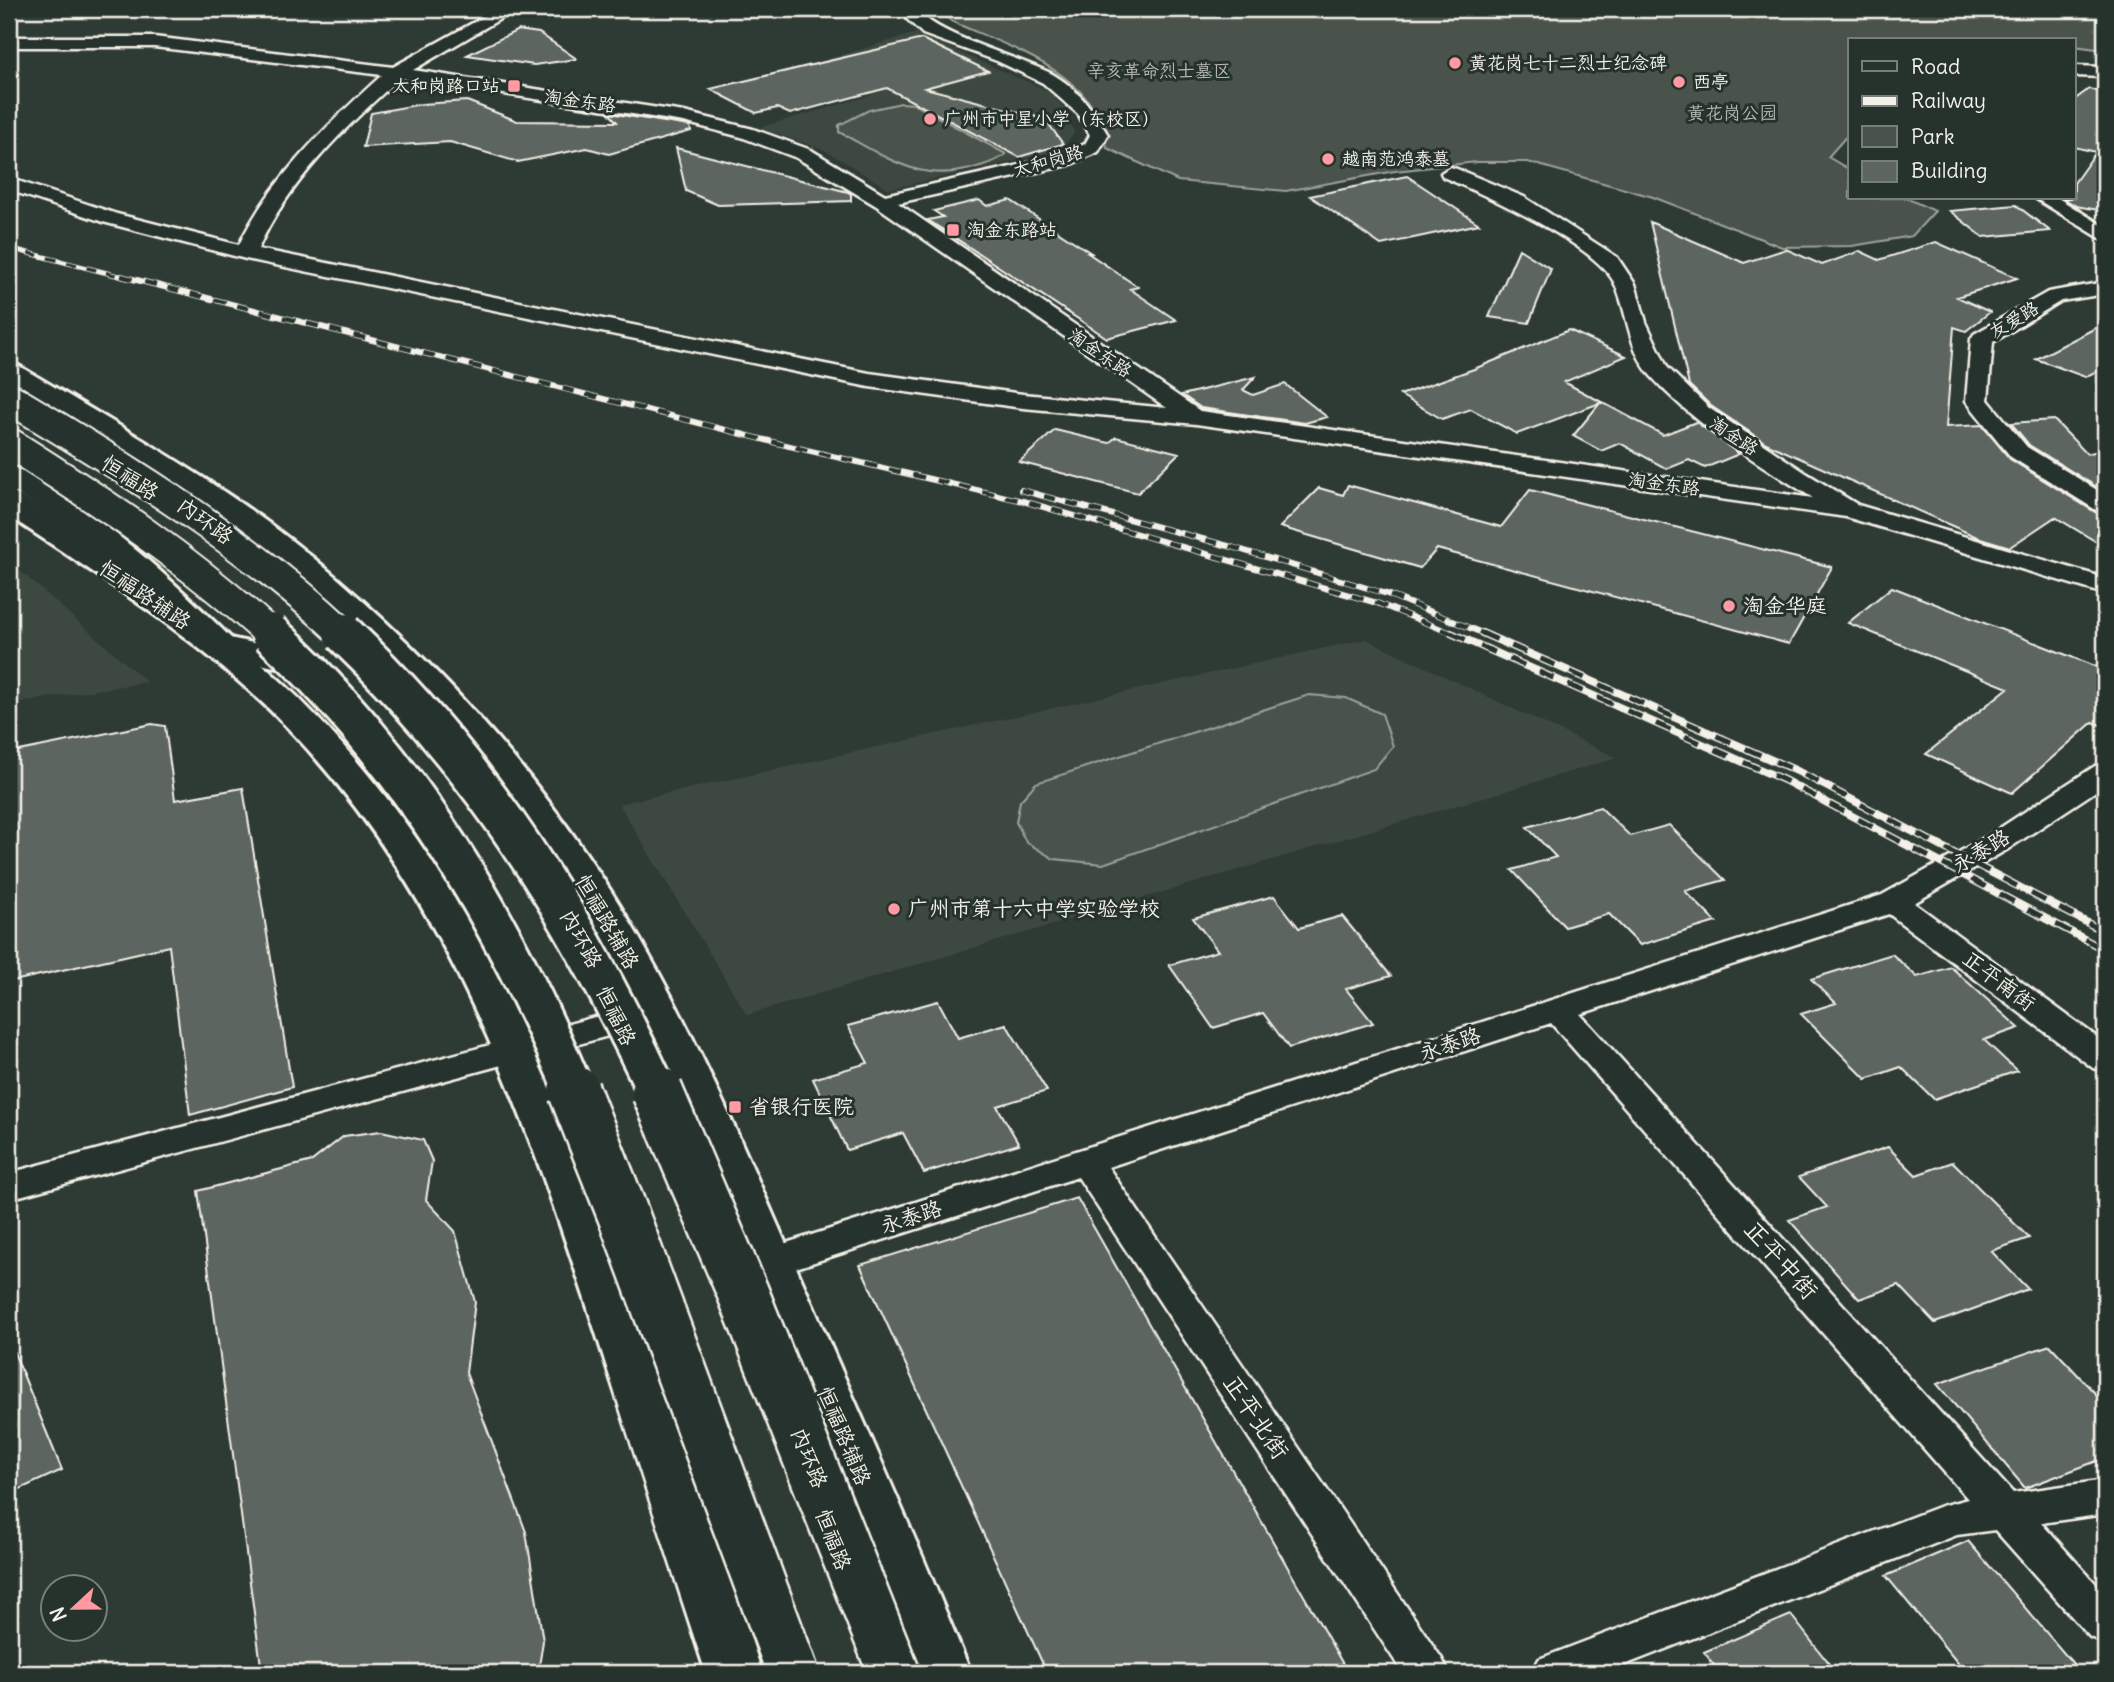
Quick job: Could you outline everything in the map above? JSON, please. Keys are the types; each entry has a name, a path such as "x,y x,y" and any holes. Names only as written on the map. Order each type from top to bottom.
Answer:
{"main road":[{"name":"恒福路辅路","path":"9,372 211,496 324,582 382,636 479,740 534,808 583,879 638,1017 771,1262 943,1673"},
{"name":"恒福路","path":"9,400 136,481 248,558 321,621 398,695 496,816 590,966 638,1017 681,1160 885,1673"},
{"name":"内环路","path":"9,400 174,499 302,597 393,682 462,761 531,855 568,913 612,996 697,1180 894,1673"},
{"name":"恒福路","path":"9,435 101,494 209,571 312,665 398,758 495,901 566,1038 596,1111 806,1673"},
{"name":"内环路","path":"9,443 148,533 258,622 331,692 396,769 458,858 509,943 560,1052 623,1211 793,1673"},
{"path":"9,475 61,508 154,581 220,646 312,665"},
{"name":"恒福路辅路","path":"9,502 220,646 301,721 373,803 407,848 454,922 519,1051 589,1241 734,1673"}],"street":[{"path":"246,253 263,215 348,115 396,72 509,9"},
{"name":"太和岗路","path":"881,201 1062,161 1092,148 1099,135 1086,109 1056,81 929,31 919,23 912,9"},
{"name":"淘金东路","path":"9,42 155,42 396,72 660,113 724,126 804,154 881,201 1196,417 1849,510"},
{"path":"2076,71 2105,72"},
{"name":"淘金路","path":"1450,173 1517,201 1610,261 1625,284 1635,322 1657,370 1678,394 1731,435 1849,510 2105,586"},
{"path":"9,184 110,218 246,253 869,380 1023,401 1196,417"},
{"path":"2048,200 2105,235"},
{"name":"友爱路","path":"2105,288 2055,296 1982,339 1977,401 2020,452 2105,506"},
{"name":"永泰路","path":"771,1262 1894,902 1997,843 2105,772"},
{"name":"正平南街","path":"1894,902 2105,1060"},
{"name":"正平中街","path":"1558,1009 2105,1624"},
{"path":"9,1186 638,1017"},
{"name":"正平北街","path":"1086,1161 1427,1673"},
{"path":"1554,1673 1955,1518 2105,1497"}],"shaded area":[{"name":"广州市中星小学（东校区）","path":"916,33 1046,90 1066,109 1074,133 1060,151 889,189 823,149 758,128 872,95 815,63"},
{"path":"9,561 147,682 9,704"},
{"name":"广州市第十六中学实验学校","path":"1366,639 1617,758 747,1015 619,804"}],"green space":[{"name":"黄花岗公园","path":"938,9 2105,9 2105,50 2076,46 2076,38 1848,38 1848,134 1828,157 1848,169 1848,200 1910,200 1935,211 1912,236 1852,246 1782,247 1653,197 1528,162 1477,162 1395,171 1286,191 1178,181 1107,148 1100,122 1087,100 1048,66 951,21"},
{"path":"901,103 914,104 1006,154 1000,159 977,167 938,173 905,166 839,132 839,125 869,110"},
{"path":"1309,695 1346,698 1382,714 1393,746 1374,769 1103,864 1054,859 1026,842 1016,822 1020,801 1036,783"}],"building":[{"path":"518,30 539,33 577,59 534,65 467,55"},
{"path":"922,39 988,71 925,88 1034,116 1048,123 1063,144 1019,157 887,88 790,114 777,108 756,113 710,89"},
{"path":"2089,89 2105,93 2105,200 2098,210 2076,206 2066,200 2076,200 2076,180 2096,152 2076,147 2076,99"},
{"path":"467,101 517,121 617,122 609,113 690,126 691,131 609,154 587,148 518,162 450,142 363,147 371,113 422,104"},
{"path":"676,148 848,192 851,194 851,201 718,205 686,191"},
{"path":"1407,176 1479,224 1381,245 1310,196"},
{"path":"979,200 987,206 1010,200 1091,253 1088,253 1138,287 1130,289 1176,320 1107,338 928,220 943,217 934,211"},
{"path":"2016,205 2050,231 1983,237 1950,211"},
{"path":"1650,222 1744,263 1786,249 1822,265 1860,251 1879,260 1936,242 2017,278 1957,297 1990,312 1966,331 1954,327 1946,427 1982,425 2010,459 2095,512 2105,514 2105,547 2055,517 2010,547 1977,537 1766,443 1711,406 1689,385"},
{"path":"1519,249 1551,269 1529,323 1489,317"},
{"path":"2105,323 2105,367 2085,377 2036,359"},
{"path":"1569,330 1626,356 1564,382 1663,435 1696,422 1739,454 1705,468 1689,460 1667,469 1620,443 1601,451 1573,436 1600,403 1517,434 1471,409 1442,419 1400,395 1474,369"},
{"path":"1255,377 1243,390 1253,395 1285,384 1327,417 1305,423 1201,408 1182,395"},
{"path":"2054,420 2087,454 2105,449 2105,492 2029,445 2011,423"},
{"path":"1055,430 1109,443 1116,437 1179,453 1138,493 1019,462"},
{"name":"淘金华庭","path":"1348,485 1501,527 1530,490 1832,567 1789,644 1437,549 1420,568 1280,527 1319,488 1343,495"},
{"path":"1892,587 2105,670 2105,727 2093,722 2012,793 1926,754 2008,688 1848,623"},
{"path":"152,724 165,726 175,800 243,788 292,1087 190,1115 169,946 9,982 9,753"},
{"path":"1600,807 1630,836 1669,825 1725,880 1685,891 1716,922 1640,945 1609,914 1565,927 1512,870 1556,857 1527,827"},
{"path":"1274,896 1299,928 1342,916 1391,976 1346,989 1373,1023 1289,1048 1263,1013 1213,1028 1169,965 1218,951 1193,918"},
{"path":"1892,954 1917,977 1951,967 2019,1028 1984,1040 2017,1071 1934,1099 1901,1067 1866,1079 1801,1014 1836,1003 1811,979"},
{"path":"938,1001 958,1038 1006,1024 1047,1091 997,1106 1019,1144 924,1173 903,1133 847,1150 813,1079 868,1063 848,1026"},
{"path":"381,1131 423,1140 432,1161 426,1200 455,1231 475,1302 466,1373 526,1532 543,1641 538,1673 262,1673 198,1191 312,1161 344,1136"},
{"path":"1888,1147 1916,1175 1953,1162 2029,1238 1991,1251 2028,1289 1935,1323 1899,1285 1859,1299 1789,1220 1827,1207 1799,1177"},
{"path":"1077,1198 1348,1673 1047,1673 860,1265"},
{"path":"9,1340 62,1470 9,1494"},
{"path":"2050,1345 2105,1404 2105,1458 2025,1488 1937,1384"},
{"path":"1968,1541 2081,1673 1966,1673 1886,1576"},
{"path":"1791,1615 1836,1673 1720,1673 1704,1652"}],"railway":[{"path":"9,248 127,278"},
{"path":"121,276 777,443 1023,501 1377,603 1456,635"},
{"path":"1021,490 1232,547 1387,594 1487,635"},
{"path":"1451,633 1784,780 2105,950"},
{"path":"1482,633 1797,771 2105,932"}],"place":[{"name":"黄花岗七十二烈士纪念碑","path":"1455,63"},
{"name":"西亭","path":"1679,82"},
{"name":"太和岗路口站","path":"514,86"},
{"name":"广州市中星小学（东校区）","path":"930,119"},
{"name":"越南范鸿泰墓","path":"1328,159"},
{"name":"淘金东路站","path":"953,230"},
{"name":"淘金华庭","path":"1729,606"},
{"name":"广州市第十六中学实验学校","path":"894,909"},
{"name":"省银行医院","path":"735,1107"}],"park label":[{"name":"辛亥革命烈士墓区","path":"1159,71"}]}
